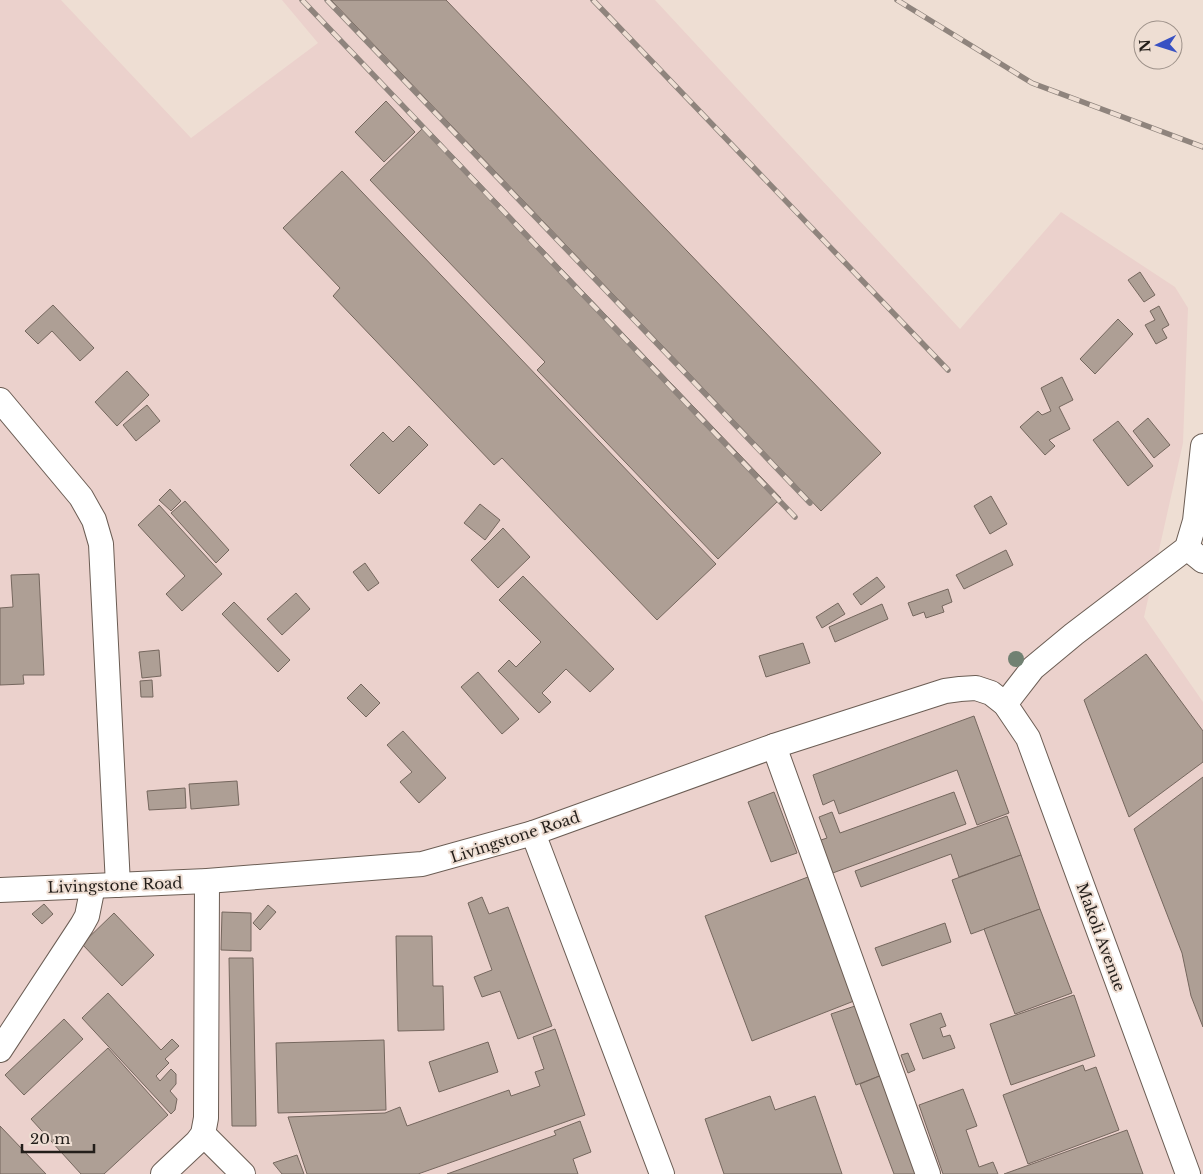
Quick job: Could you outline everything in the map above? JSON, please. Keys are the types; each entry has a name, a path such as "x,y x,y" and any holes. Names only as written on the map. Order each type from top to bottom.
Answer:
{"street":[{"path":"0,400 81,497 94,520 101,544 118,885"},
{"path":"1005,704 1033,668 1074,634 1195,555 1195,521 1203,446"},
{"name":"Livingstone Road","path":"0,890 207,881 422,864 533,833 774,746 945,691 976,688 991,693 1005,704"},
{"name":"Makoli Avenue","path":"1005,704 1028,738 1188,1174"},
{"path":"774,746 928,1174"},
{"path":"533,833 662,1174"},
{"path":"163,1174 203,1134 207,1104 207,881"},
{"path":"0,1050 82,925 87,916 93,886"},
{"path":"203,1134 243,1174"}],"shaded area":[{"path":"0,0 61,0 191,138 318,43 282,0 655,0 960,329 1061,212 1175,287 1188,308 1183,443 1144,617 1203,702 1203,1174 0,1174"}],"building":[{"path":"331,0 446,0 881,453 821,511"},
{"path":"386,101 415,132 384,162 355,132"},
{"path":"425,126 781,498 718,559 537,370 545,362 370,180"},
{"path":"342,171 716,564 657,620 502,458 494,465 333,296 340,288 283,228"},
{"path":"1140,272 1155,295 1144,302 1128,280"},
{"path":"53,305 94,348 80,361 52,331 38,344 25,331"},
{"path":"1159,306 1169,325 1162,329 1167,338 1156,344 1145,325 1155,320 1150,311"},
{"path":"1118,319 1133,334 1095,374 1080,359"},
{"path":"127,371 149,395 117,426 95,402"},
{"path":"1062,377 1073,400 1059,407 1070,429 1049,440 1055,446 1045,455 1020,427 1038,411 1042,415 1051,411 1041,388"},
{"path":"147,405 160,421 136,441 123,425"},
{"path":"1148,418 1170,445 1154,458 1133,431"},
{"path":"1118,421 1153,466 1128,486 1093,440"},
{"path":"409,426 428,445 379,494 350,465 383,432 393,442"},
{"path":"170,489 181,501 171,511 159,500"},
{"path":"991,496 1007,524 990,534 974,506"},
{"path":"185,501 229,550 216,563 171,513"},
{"path":"480,504 500,520 485,540 464,523"},
{"path":"159,505 222,574 182,611 166,594 185,576 138,525"},
{"path":"503,528 530,557 498,588 471,560"},
{"path":"1006,550 1013,565 964,589 956,575"},
{"path":"365,563 379,583 368,591 353,572"},
{"path":"39,574 44,675 23,675 24,684 0,685 0,608 13,607 11,575"},
{"path":"523,576 614,669 590,692 566,669 542,693 551,702 539,713 498,671 509,660 516,667 541,642 499,600"},
{"path":"877,577 885,587 861,605 853,594"},
{"path":"948,589 952,602 942,606 944,612 926,618 924,612 913,616 908,603"},
{"path":"296,593 310,609 282,635 267,619"},
{"path":"234,602 290,660 278,672 222,614"},
{"path":"838,603 845,614 822,628 816,617"},
{"path":"882,604 888,619 835,642 829,627"},
{"path":"803,643 810,663 766,677 759,656"},
{"path":"159,650 161,676 142,678 139,652"},
{"path":"1146,654 1203,731 1203,762 1129,817 1084,700"},
{"path":"478,672 519,719 502,734 461,687"},
{"path":"152,680 153,697 141,697 140,681"},
{"path":"361,684 380,703 366,717 347,698"},
{"path":"974,716 1009,813 977,825 957,770 839,814 834,800 823,805 813,775"},
{"path":"403,731 446,778 419,803 400,782 412,772 387,745"},
{"path":"1203,777 1203,1027 1191,996 1182,953 1134,829"},
{"path":"237,781 239,805 191,809 189,784"},
{"path":"185,788 186,808 149,810 147,791"},
{"path":"774,792 797,853 771,862 748,802"},
{"path":"954,792 966,824 830,874 818,841 827,838 819,817 832,812 840,833"},
{"path":"1007,816 1021,855 959,877 951,854 861,887 855,871"},
{"path":"1021,855 1040,909 971,934 952,880"},
{"path":"808,877 854,1001 752,1041 705,916"},
{"path":"482,897 489,914 508,907 552,1026 518,1039 500,991 482,997 474,977 492,970 468,903"},
{"path":"44,904 53,914 42,924 32,914"},
{"path":"268,905 276,912 260,930 253,923"},
{"path":"1040,909 1072,993 1015,1014 984,929"},
{"path":"222,912 251,913 251,951 221,950"},
{"path":"114,913 154,955 122,986 82,944"},
{"path":"945,923 951,942 882,966 875,948"},
{"path":"396,936 432,936 433,986 443,986 444,1030 398,1031"},
{"path":"229,958 253,958 256,1126 232,1126"},
{"path":"108,993 161,1050 172,1039 179,1046 165,1059 169,1063 156,1076 160,1081 171,1069 176,1074 176,1084 170,1091 177,1099 175,1110 171,1114 82,1018"},
{"path":"1074,995 1095,1056 1011,1085 990,1024"},
{"path":"858,1005 882,1075 856,1085 831,1014"},
{"path":"941,1013 946,1026 940,1028 943,1037 950,1035 955,1048 923,1059 910,1024"},
{"path":"64,1019 83,1039 24,1095 5,1075"},
{"path":"555,1029 585,1115 418,1174 307,1174 288,1117 385,1113 400,1107 407,1126 509,1090 511,1096 540,1086 535,1072 544,1069 533,1037"},
{"path":"384,1040 386,1110 278,1113 276,1043"},
{"path":"488,1042 498,1072 439,1092 429,1062"},
{"path":"108,1048 168,1115 104,1174 81,1174 31,1119"},
{"path":"908,1053 915,1070 908,1073 901,1055"},
{"path":"1083,1065 1085,1071 1096,1067 1119,1130 1028,1164 1003,1095"},
{"path":"882,1075 920,1174 894,1174 860,1084"},
{"path":"963,1089 977,1126 966,1130 979,1167 993,1162 998,1174 943,1174 919,1105"},
{"path":"770,1096 775,1110 815,1096 842,1174 724,1174 705,1119"},
{"path":"580,1121 591,1152 573,1159 578,1174 447,1174 556,1135 554,1131"},
{"path":"0,1126 46,1174 0,1174"},
{"path":"1127,1130 1143,1174 1004,1174"},
{"path":"297,1155 304,1174 282,1174 273,1163"}],"railway":[{"path":"302,0 795,517"},
{"path":"327,0 810,503"},
{"path":"593,0 948,370"},
{"path":"897,0 1032,83 1203,147"}]}
